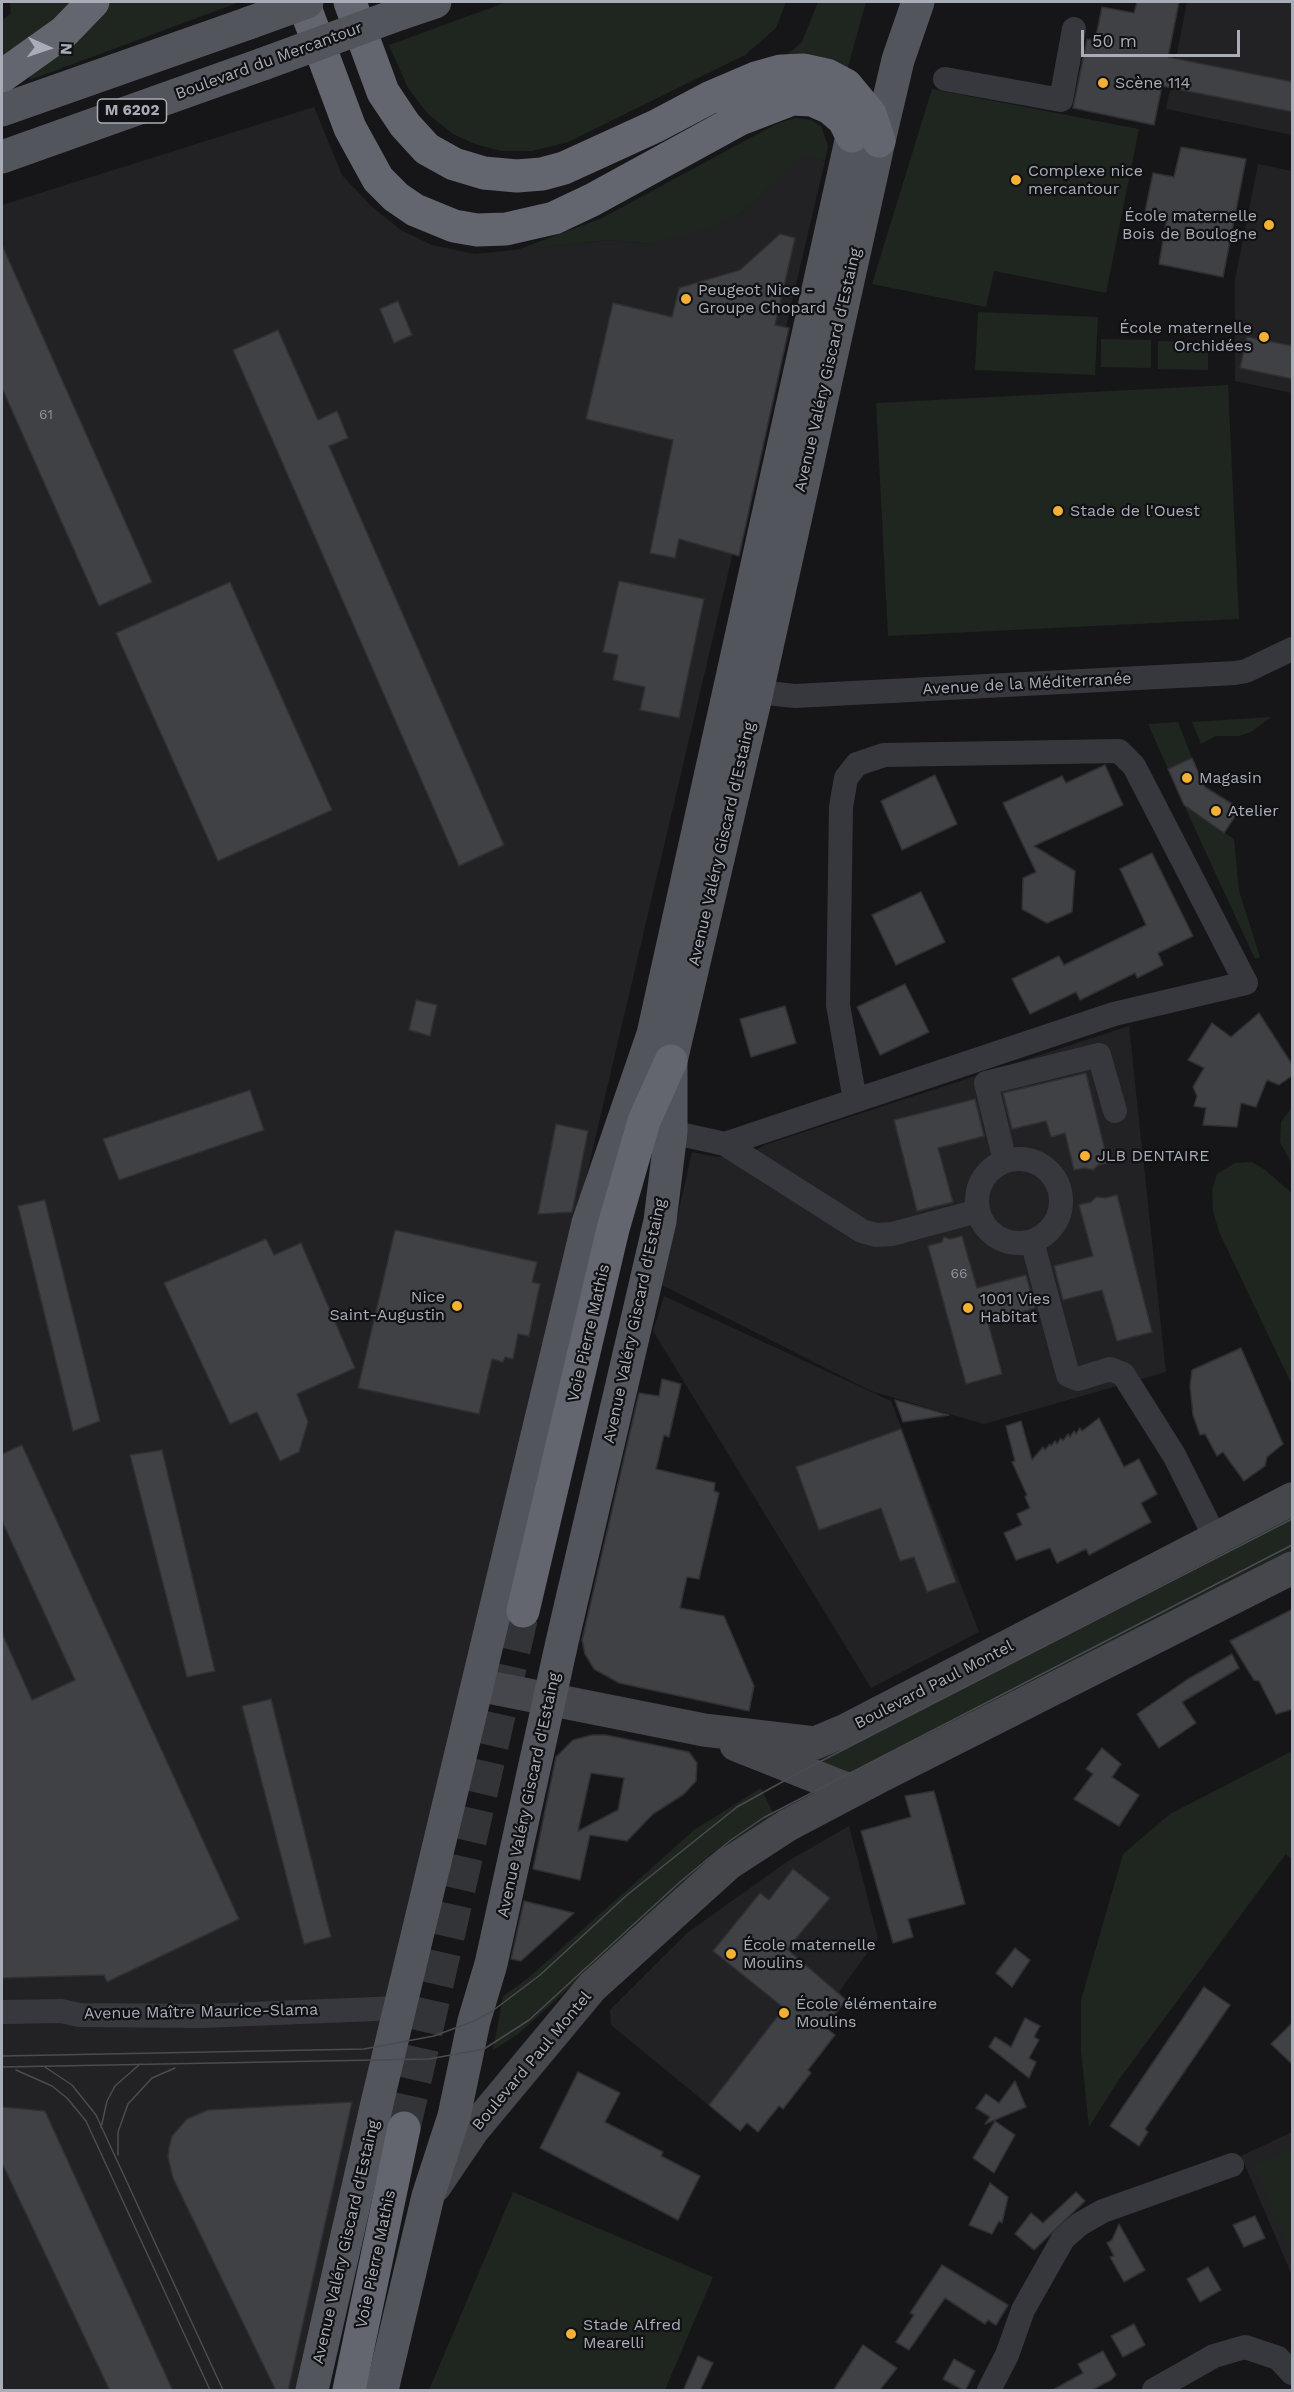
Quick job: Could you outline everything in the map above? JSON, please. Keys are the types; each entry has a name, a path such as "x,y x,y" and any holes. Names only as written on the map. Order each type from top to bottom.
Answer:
{"highway":[{"path":"2,76 64,32 93,2"},
{"path":"305,2 350,128 378,179 396,197 415,210 454,226 477,230 506,229 554,218 592,200 740,119 792,99 812,100 830,108 866,139"},
{"path":"350,2 383,92 405,125 427,149 454,164 484,173 517,176 542,174 564,168 646,131 709,98 756,78 781,71 815,72 846,85 870,114 866,139"},
{"name":"Voie Pierre Mathis","path":"523,1611 614,1229 644,1121 671,1061"},
{"name":"Voie Pierre Mathis","path":"349,2391 404,2128"}],"main road":[{"name":"M 6202","path":"2,110 305,2"},
{"name":"Boulevard du Mercantour","path":"2,157 435,2"},
{"name":"Avenue Valéry Giscard d'Estaing","path":"312,2391 400,2008 588,1223 653,1034 866,139 898,60 918,2"},
{"name":"Avenue Valéry Giscard d'Estaing","path":"382,2391 428,2196 461,2091 474,2021 491,1964 660,1221 671,1132 671,1061 757,692 866,139"},
{"name":"Boulevard Paul Montel","path":"704,1730 816,1743 846,1730 1293,1499"},
{"name":"Boulevard Paul Montel","path":"428,2196 473,2130 592,1987 728,1864 788,1825 852,1791 1293,1568"},
{"path":"478,1685 704,1730 777,1763 852,1791"}],"street":[{"path":"945,79 1061,100 1074,29"},
{"name":"Avenue de la Méditerranée","path":"757,692 795,696 1235,673 1246,671 1293,649"},
{"path":"725,1144 1114,1014 1246,983 1134,766 1119,751 884,755 857,764 846,778 841,807 838,1005 855,1100"},
{"path":"1005,1161 986,1083 1099,1055 1115,1111"},
{"path":"671,1132 725,1144 862,1231 876,1235 892,1234 978,1211"},
{"path":"1019,1159 1044,1166 1059,1187 1061,1201 1053,1226 1044,1235 1032,1241 1019,1244 1005,1241 993,1234 984,1224 978,1211 977,1198 982,1181 995,1167 1005,1161 1019,1159"},
{"path":"1032,1241 1068,1375 1078,1379 1110,1369 1123,1374 1174,1455 1216,1539"},
{"name":"Avenue Maître Maurice-Slama","path":"2,2012 61,2011 79,2015 202,2016 400,2008"},
{"path":"989,2391 1007,2355 1023,2310 1063,2240 1080,2224 1103,2211 1232,2164"},
{"path":"1154,2391 1214,2356 1245,2347 1278,2358 1293,2373"}],"shaded area":[{"path":"10,2 76,2 49,26 2,59 2,20 11,13"},
{"path":"108,2 240,2 30,80 30,75"},
{"path":"507,2 786,2 776,28 745,55 568,142 532,151 501,151 475,144 453,134 428,114 408,88 389,45"},
{"path":"818,2 866,2 846,74 778,62 802,42"},
{"path":"1187,2 1292,2 1292,135 1166,109"},
{"name":"Complexe nice mercantour","path":"932,89 1139,129 1106,293 994,271 986,307 872,284"},
{"path":"314,107 342,175 372,207 401,230 432,245 475,254 609,240 650,244 744,211 805,152 825,161 301,2390 2,2390 2,205"},
{"path":"795,118 811,120 821,126 828,146 825,161 805,153 744,211 709,228 650,244 609,240 517,250 602,218 776,124"},
{"path":"1258,164 1292,171 1292,393 1235,381 1235,280"},
{"path":"978,312 1098,317 1095,375 975,370"},
{"path":"1101,339 1151,340 1151,368 1101,367"},
{"path":"1158,341 1208,342 1208,370 1158,369"},
{"name":"Stade de l'Ouest","path":"1228,385 1239,619 888,636 876,403"},
{"path":"1271,717 1251,732 1239,736 1216,736 1201,744 1192,722"},
{"path":"1178,722 1192,758 1168,769 1148,724"},
{"path":"1184,805 1234,839 1239,891 1260,957 1255,959"},
{"path":"1129,1026 1166,1372 984,1424 871,1391 662,1285 692,1152 716,1157 752,1153 764,1145"},
{"path":"1292,1107 1292,1164 1280,1142 1281,1122"},
{"path":"1252,1162 1264,1169 1292,1193 1292,1385 1220,1234 1213,1212 1212,1189 1217,1174 1235,1163"},
{"path":"664,1296 891,1401 979,1632 871,1688 653,1331"},
{"path":"1292,1515 1292,1550 860,1773 850,1776 803,1765"},
{"path":"1292,1751 1292,1860 1286,1854 1118,2081 1089,2127 1081,2051 1081,2000 1123,1854 1170,1814"},
{"path":"761,1788 775,1817 706,1865 517,2035 493,2050 503,1996 527,1979 694,1830"},
{"path":"849,1826 878,1938 839,1992 846,2000 825,2027 835,2035 808,2070 811,2073 783,2109 779,2106 758,2132 747,2123 740,2131 611,2025 610,2010 687,1933 788,1861"},
{"path":"1292,2132 1292,2273 1291,2273 1241,2156"},
{"path":"1292,2149 1292,2254 1291,2255 1255,2164"},
{"name":"Stade Alfred Mearelli","path":"513,2192 713,2277 665,2390 429,2390"}],"building":[{"path":"1137,2 1179,2 1168,57 1293,82 1293,112 1162,86 1154,125 1073,108 1087,39 1095,41 1102,7 1134,13"},
{"path":"1181,147 1246,159 1223,277 1159,264 1167,216 1145,212 1153,173 1174,177"},
{"path":"780,234 795,238 775,325 789,328 739,556 679,539 675,558 650,553 673,440 586,419 613,303 672,317 679,288 740,270"},
{"path":"2,245 152,582 99,606 2,388"},
{"path":"398,301 412,335 394,343 380,309"},
{"path":"278,330 318,420 337,411 348,438 329,446 504,845 459,866 233,350"},
{"path":"1247,337 1293,346 1293,379 1240,368"},
{"path":"619,581 704,599 679,718 640,710 645,687 613,680 618,655 603,652"},
{"path":"230,582 332,810 218,861 116,633"},
{"path":"1192,758 1205,787 1240,809 1224,833 1184,805 1168,769"},
{"path":"1105,765 1123,805 1034,846 1075,871 1072,912 1047,923 1022,909 1023,878 1036,872 1003,803 1062,776 1066,783"},
{"path":"935,775 957,824 902,850 881,801"},
{"path":"1152,853 1193,936 1158,953 1163,965 1137,978 1135,973 1080,1000 1076,992 1030,1014 1012,979 1059,956 1064,965 1146,925 1120,869"},
{"path":"921,892 945,942 896,965 872,915"},
{"path":"905,984 929,1032 880,1055 857,1007"},
{"path":"416,1000 437,1005 430,1036 409,1030"},
{"path":"785,1006 796,1043 751,1057 740,1019"},
{"path":"1259,1013 1293,1066 1293,1075 1279,1085 1267,1080 1256,1107 1241,1103 1237,1127 1203,1125 1206,1108 1194,1106 1197,1096 1193,1087 1204,1068 1188,1060 1212,1023 1231,1037"},
{"path":"1086,1073 1108,1163 1098,1165 1093,1170 1085,1168 1074,1170 1065,1133 1051,1137 1046,1121 1012,1129 1003,1093"},
{"path":"250,1090 264,1130 119,1180 103,1139"},
{"path":"975,1099 984,1136 938,1148 953,1202 917,1211 894,1120"},
{"path":"556,1124 588,1131 572,1212 538,1214"},
{"path":"1117,1195 1152,1332 1117,1341 1102,1290 1063,1300 1054,1266 1093,1256 1079,1205 1091,1202 1096,1197 1105,1198"},
{"path":"45,1200 100,1421 73,1431 18,1206"},
{"name":"Nice Saint-Augustin","path":"395,1230 537,1262 532,1282 540,1284 529,1336 518,1334 513,1359 505,1357 503,1362 492,1359 479,1414 358,1388"},
{"path":"962,1236 977,1288 1026,1275 1035,1308 988,1322 1002,1374 966,1384 928,1246 942,1242 944,1237 950,1239"},
{"path":"266,1239 274,1255 301,1243 355,1368 297,1394 308,1422 299,1452 280,1461 257,1412 230,1424 164,1283"},
{"path":"1241,1348 1283,1444 1267,1457 1265,1466 1244,1481 1223,1452 1217,1456 1205,1434 1200,1435 1193,1415 1190,1386 1192,1370"},
{"path":"662,1379 681,1384 669,1437 664,1435 656,1469 715,1483 714,1491 719,1493 699,1579 687,1577 680,1608 724,1616 754,1686 749,1711 619,1683 594,1669 585,1654 582,1640 639,1393 659,1396"},
{"path":"895,1400 949,1415 903,1422"},
{"path":"1099,1418 1124,1467 1139,1459 1157,1494 1141,1503 1151,1522 1089,1555 1086,1549 1057,1563 1050,1548 1016,1560 1004,1533 1022,1525 1017,1514 1030,1508 1025,1497 1027,1495 1012,1462 1015,1461 1006,1426 1021,1421 1032,1460 1043,1447 1045,1450 1055,1441 1057,1444 1061,1438 1063,1441 1068,1434 1070,1437 1074,1431 1076,1434 1080,1428 1082,1431"},
{"path":"901,1429 956,1582 927,1592 914,1557 900,1561 881,1508 819,1530 796,1467"},
{"path":"22,1445 239,1919 107,1982 104,1975 2,1978 2,1633 32,1700 75,1680 2,1521 2,1454"},
{"path":"162,1450 215,1671 187,1677 130,1455"},
{"path":"1293,1609 1293,1709 1276,1714 1259,1681 1254,1680 1230,1641"},
{"path":"1232,1654 1239,1668 1182,1702 1196,1723 1159,1748 1137,1714 1188,1679"},
{"path":"271,1699 331,1937 304,1944 242,1706"},
{"path":"592,1735 606,1735 689,1752 697,1763 696,1781 684,1794 653,1814 627,1841 590,1835 580,1880 533,1869 556,1757 573,1740","holes":["591,1773 624,1778 618,1810 578,1831"]},
{"path":"1102,1748 1121,1764 1112,1777 1139,1795 1119,1826 1074,1799 1093,1774 1086,1769"},
{"path":"934,1791 965,1904 908,1919 913,1937 893,1943 861,1831 911,1817 905,1796"},
{"path":"793,1869 830,1898 787,1949 846,2000 825,2027 835,2035 808,2070 811,2073 783,2109 779,2106 758,2132 747,2123 740,2131 709,2105 784,2008 713,1951 760,1893 769,1900"},
{"path":"524,1901 574,1913 521,1961 511,1959"},
{"path":"1015,1948 1030,1960 1012,1987 996,1973"},
{"path":"1204,1987 1230,2005 1145,2129 1148,2132 1139,2146 1110,2126"},
{"path":"1025,2018 1040,2026 1034,2037 1039,2040 1029,2058 1036,2062 1029,2078 989,2047 995,2037 1011,2047"},
{"path":"1293,2022 1293,2065 1271,2044"},
{"path":"578,2072 620,2093 605,2122 663,2152 661,2156 700,2176 678,2220 540,2148"},
{"path":"1015,2081 1026,2107 985,2124 990,2117 976,2108 986,2094 999,2103"},
{"path":"352,2102 288,2391 276,2391 173,2178 168,2157 169,2147 172,2136 187,2119 208,2110"},
{"path":"2,2107 45,2111 173,2391 110,2391 2,2163"},
{"path":"995,2121 1015,2135 994,2173 973,2158"},
{"path":"990,2183 1008,2197 1002,2223 999,2221 992,2234 969,2225"},
{"path":"1076,2192 1085,2201 1034,2250 1015,2234 1031,2213 1043,2223"},
{"path":"1255,2216 1265,2238 1244,2247 1233,2225"},
{"path":"1119,2224 1145,2270 1124,2282 1110,2257 1114,2256 1107,2243 1112,2240"},
{"path":"942,2265 1008,2305 996,2325 988,2320 985,2324 945,2298 909,2350 896,2342 914,2315 910,2313"},
{"path":"1208,2267 1221,2290 1200,2302 1187,2279"},
{"path":"1134,2324 1145,2345 1123,2357 1111,2336"},
{"path":"863,2345 897,2368 879,2391 833,2391"},
{"path":"1103,2351 1116,2375 1111,2380 1090,2391 1051,2391 1083,2373 1078,2364"},
{"path":"698,2356 713,2363 700,2391 683,2391"},
{"path":"954,2359 975,2371 965,2391 943,2379"}],"tunnel":[{"path":"404,2128 523,1611"}],"tram line":[{"path":"2,2056 364,2049 434,2036 474,2021 491,2012 540,1975 627,1895 737,1807 800,1772 1292,1519"},
{"path":"2,2067 429,2059 484,2049 529,2020 681,1881 731,1840 763,1818 1292,1545"},
{"path":"101,2128 107,2101 115,2086 140,2064"},
{"path":"45,2067 72,2085 96,2115 223,2390"},
{"path":"118,2155 118,2132 128,2104 152,2078 175,2068"},
{"path":"16,2070 52,2086 67,2098 86,2121 210,2390"}],"place":[{"name":"Scène 114","path":"1103,83"},
{"name":"Complexe nice mercantour","path":"1016,180"},
{"name":"École maternelle Bois de Boulogne","path":"1269,225"},
{"name":"Peugeot Nice - Groupe Chopard","path":"686,299"},
{"name":"École maternelle Orchidées","path":"1264,337"},
{"name":"Stade de l'Ouest","path":"1058,511"},
{"name":"Magasin","path":"1187,778"},
{"name":"Atelier","path":"1216,811"},
{"name":"JLB DENTAIRE","path":"1085,1156"},
{"name":"Nice Saint-Augustin","path":"457,1306"},
{"name":"1001 Vies Habitat","path":"968,1308"},
{"name":"École maternelle Moulins","path":"731,1954"},
{"name":"École élémentaire Moulins","path":"784,2013"},
{"name":"Stade Alfred Mearelli","path":"571,2334"}]}
